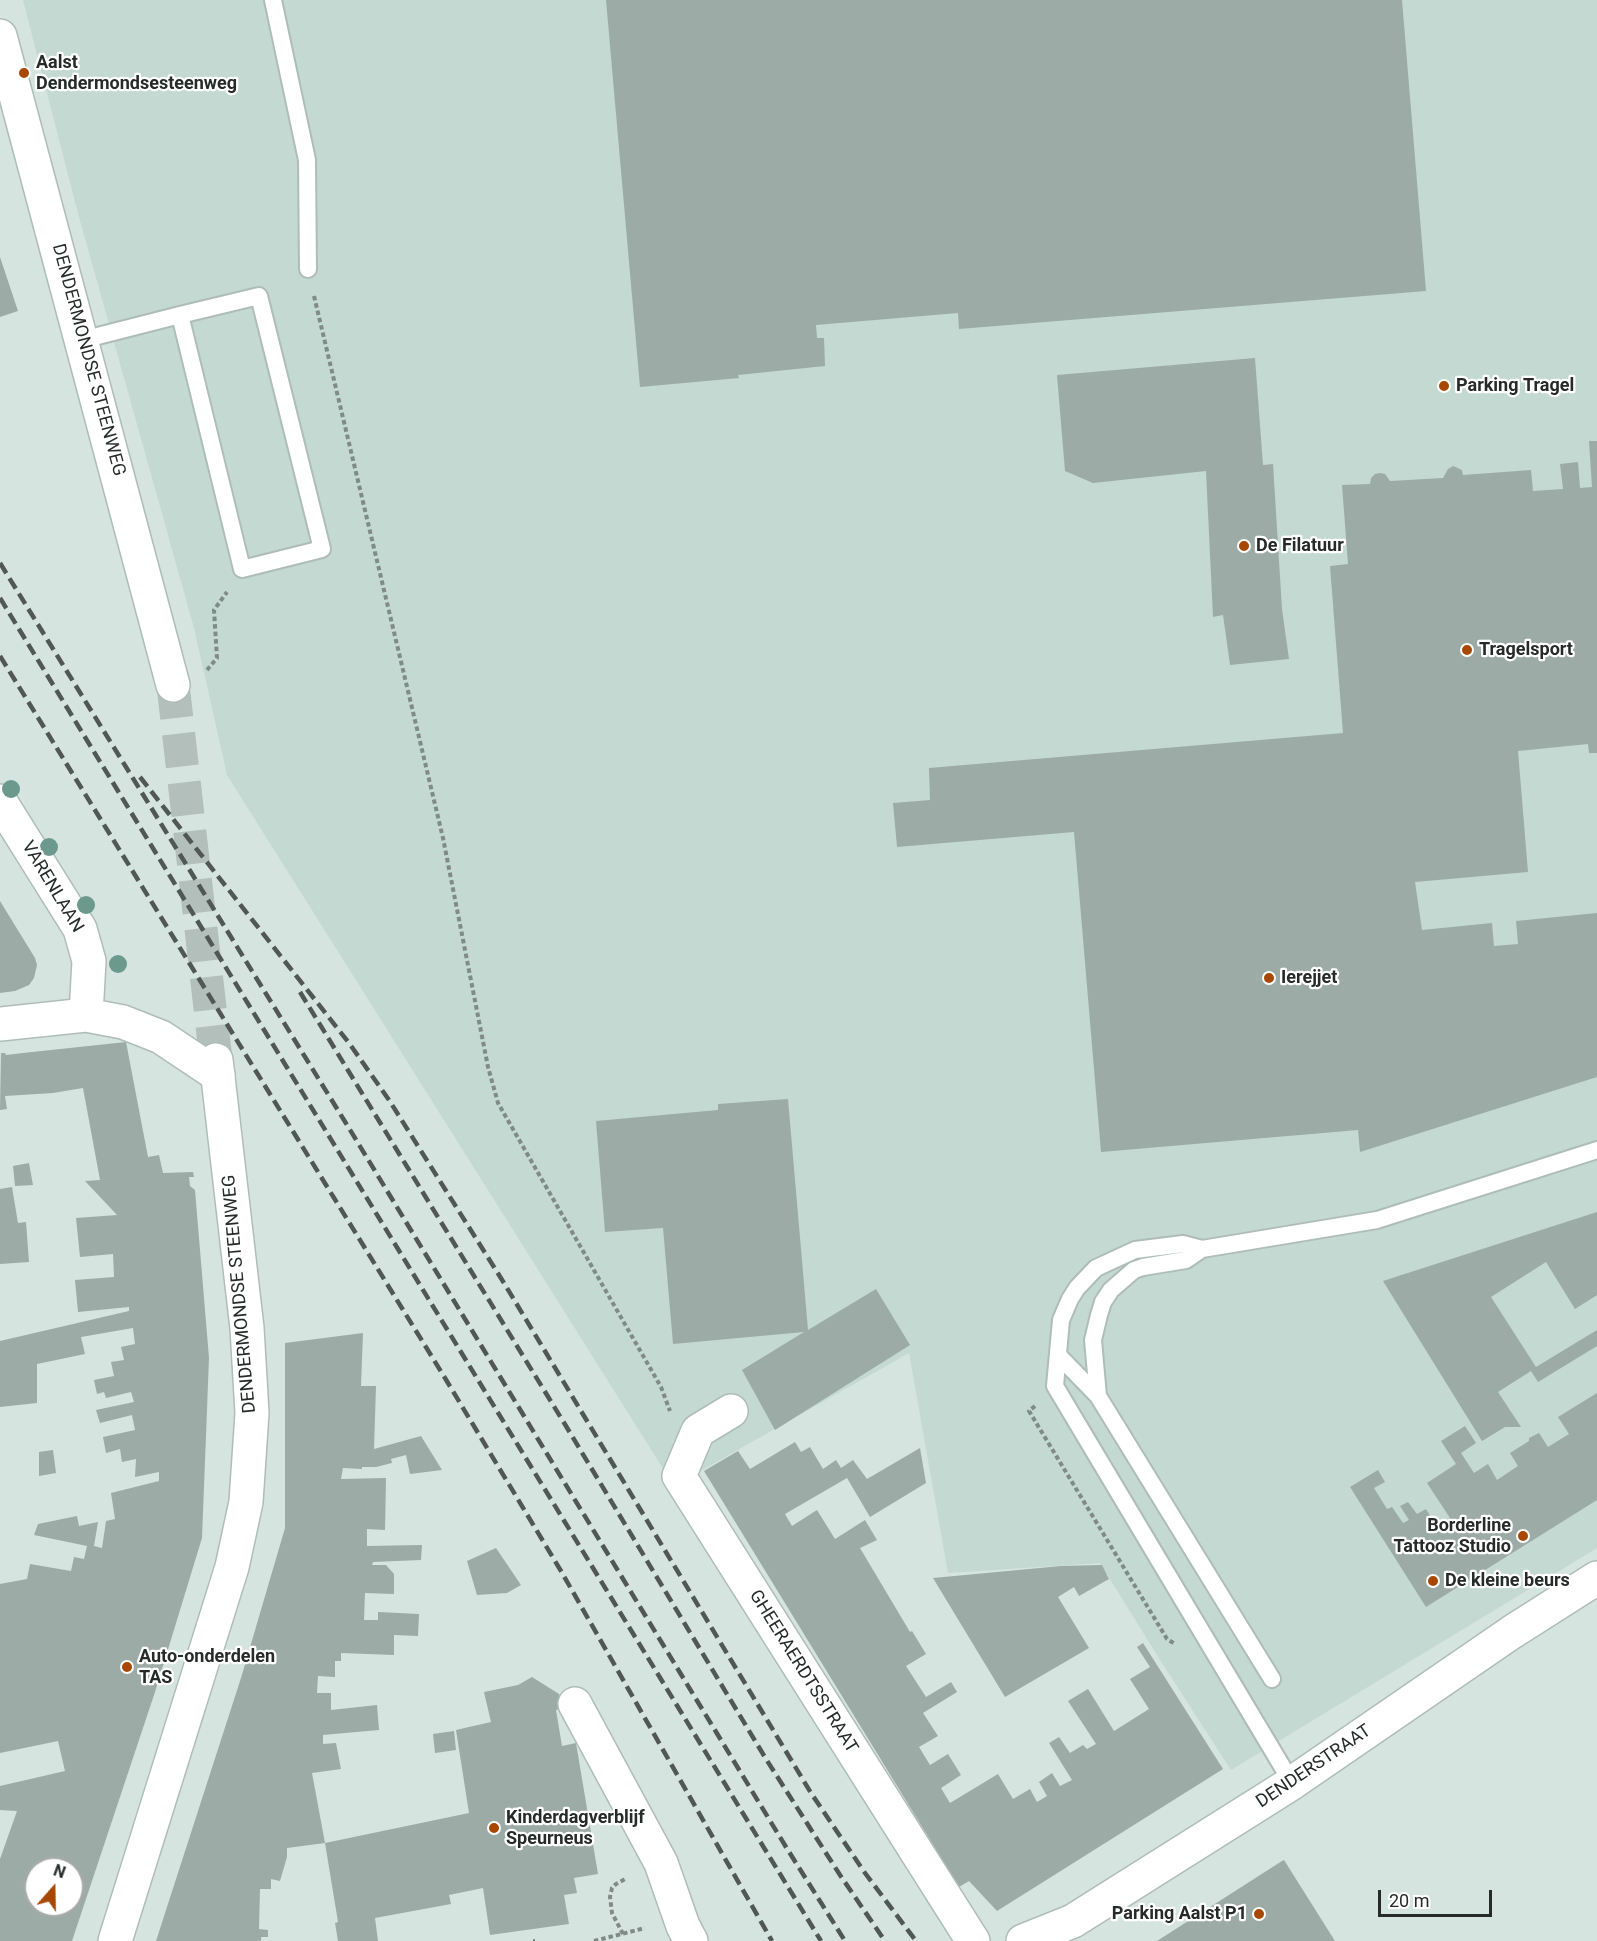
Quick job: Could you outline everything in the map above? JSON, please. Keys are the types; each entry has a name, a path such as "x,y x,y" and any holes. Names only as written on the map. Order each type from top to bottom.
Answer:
{"street":[{"name":"DENDERMONDSE STEENWEG","path":"0,36 173,685"},
{"name":"VARENLAAN","path":"0,801 80,929 89,961 86,1015"},
{"name":"DENDERMONDSE STEENWEG","path":"86,1015 123,1022 161,1037 217,1068 247,1328 252,1413 246,1502 232,1567 115,1941"},
{"path":"0,1024 86,1015"},
{"name":"GHEERAERDTSSTRAAT","path":"731,1411 698,1431 679,1476 973,1941"},
{"name":"DENDERSTRAAT","path":"1023,1941 1073,1921 1292,1783 1512,1632 1597,1578"},
{"path":"575,1704 664,1871 686,1929"}],"lane":[{"path":"273,0 307,160 308,269"},
{"path":"82,340 180,315 259,296 322,549 242,569 180,315"},
{"path":"1292,1783 1055,1386 1061,1320 1070,1299 1096,1268 1135,1250 1183,1244 1202,1249 1377,1220 1597,1150"},
{"path":"1098,1396 1093,1340 1099,1314 1111,1290 1134,1270 1186,1260 1202,1249"},
{"path":"1058,1355 1098,1396 1272,1680"}],"path":[{"path":"308,269 443,838 488,1067 498,1103 661,1387 672,1416"},
{"path":"207,670 217,658 214,610 242,569"},
{"path":"623,1934 612,1913 610,1897 612,1888 627,1878 653,1876 664,1871"},
{"path":"594,1941 654,1926 686,1929"}],"shaded area":[{"path":"23,0 1597,0 1597,1548 1231,1770 1100,1563 948,1573 909,1353 674,1486 227,775 194,628 79,217"}],"building":[{"path":"606,0 1402,0 1426,291 959,329 958,313 816,325 817,338 824,338 825,366 738,375 739,378 640,387"},
{"path":"0,257 18,311 0,317"},
{"name":"De Filatuur","path":"1255,358 1263,465 1273,464 1282,609 1289,659 1230,665 1223,615 1213,617 1206,471 1093,483 1065,471 1057,375"},
{"path":"1589,441 1597,441 1597,753 1589,753 1588,744 1518,751 1528,872 1415,882 1422,930 1492,923 1494,946 1518,944 1516,921 1597,913 1597,1077 1360,1152 1358,1130 1101,1152 1074,832 897,847 893,803 930,800 929,768 1343,733 1330,566 1348,564 1342,485 1370,484 1371,478 1380,473 1385,474 1390,481 1443,478 1448,469 1453,466 1462,470 1463,475 1531,470 1533,491 1563,489 1560,464 1578,462 1580,488 1592,487"},
{"path":"0,901 37,965 34,978 29,985 15,991 0,993"},
{"path":"126,1042 148,1157 159,1155 163,1173 193,1172 194,1177 189,1177 190,1186 195,1190 209,1358 202,1538 155,1692 84,1905 84,1857 24,1857 24,1917 80,1917 72,1941 0,1941 0,1859 17,1811 0,1810 0,1786 65,1771 58,1741 0,1753 0,1584 27,1579 30,1564 71,1571 74,1557 84,1559 87,1546 34,1535 38,1524 77,1516 79,1526 98,1522 94,1546 102,1548 106,1521 115,1519 111,1493 159,1481 159,1472 135,1477 136,1459 122,1462 120,1449 106,1453 103,1437 135,1430 132,1415 100,1423 96,1410 134,1402 131,1392 106,1398 104,1392 97,1394 94,1380 114,1376 111,1362 124,1360 121,1347 135,1344 133,1328 81,1337 85,1354 37,1364 37,1403 0,1407 0,1341 129,1311 129,1307 78,1312 75,1280 114,1277 113,1254 80,1257 76,1218 117,1215 85,1181 100,1180 83,1088 53,1093 5,1096 7,1109 0,1110 1,1053 6,1055"},
{"path":"788,1099 808,1330 876,1289 910,1345 775,1430 742,1370 804,1332 673,1344 663,1228 605,1232 596,1121 718,1110 718,1104"},
{"path":"29,1163 33,1185 15,1186 13,1166"},
{"path":"12,1187 18,1223 26,1222 29,1262 0,1264 0,1189"},
{"path":"1597,1212 1597,1295 1575,1309 1546,1262 1491,1297 1536,1367 1597,1330 1597,1346 1538,1382 1531,1371 1498,1392 1521,1427 1505,1427 1482,1441 1383,1281"},
{"path":"363,1333 361,1386 376,1386 374,1449 421,1436 442,1470 410,1474 406,1455 391,1459 392,1463 376,1467 343,1468 341,1479 386,1478 385,1530 367,1529 367,1546 422,1545 421,1560 373,1562 372,1565 386,1565 394,1574 394,1594 365,1593 364,1620 378,1620 378,1612 419,1614 418,1636 394,1635 394,1655 341,1653 341,1661 335,1661 335,1677 318,1676 317,1693 331,1693 331,1710 377,1705 379,1730 323,1735 323,1744 336,1743 341,1769 312,1773 325,1843 287,1848 287,1857 280,1881 271,1879 271,1889 260,1889 259,1929 268,1930 268,1937 261,1937 261,1941 156,1941 241,1678 285,1528 285,1343"},
{"path":"1597,1393 1597,1500 1426,1607 1350,1487 1378,1470 1385,1482 1374,1488 1387,1509 1392,1507 1403,1523 1409,1520 1400,1506 1408,1502 1417,1514 1426,1509 1437,1527 1450,1518 1427,1483 1456,1464 1441,1441 1465,1426 1476,1443 1461,1453 1474,1473 1488,1464 1497,1480 1518,1466 1510,1453 1529,1441 1529,1438 1539,1433 1548,1447 1569,1434 1558,1417"},
{"path":"795,1442 801,1452 810,1447 823,1469 836,1460 841,1468 853,1460 867,1479 920,1448 926,1483 870,1517 847,1478 785,1514 792,1526 817,1510 835,1539 865,1520 877,1540 860,1548 910,1632 912,1631 926,1654 906,1666 926,1697 951,1682 957,1692 923,1713 938,1736 919,1747 930,1765 948,1754 961,1775 941,1788 950,1803 998,1774 1013,1799 1030,1789 1037,1802 1047,1796 1039,1782 1052,1773 1060,1786 1072,1780 1049,1743 1059,1737 1070,1753 1083,1745 1087,1749 1096,1744 1068,1701 1088,1689 1114,1731 1149,1709 1130,1679 1150,1667 1137,1647 1143,1643 1223,1769 997,1911 969,1881 959,1887 704,1471 738,1451 750,1469"},
{"path":"53,1450 56,1473 39,1476 39,1452"},
{"path":"496,1548 521,1585 507,1593 477,1595 467,1561"},
{"path":"1102,1565 1109,1579 1079,1596 1074,1587 1058,1597 1089,1648 1005,1697 933,1578 1061,1566"},
{"name":"Kinderdagverblijf Speurneus","path":"532,1677 559,1694 565,1707 556,1710 562,1746 576,1743 598,1874 574,1878 577,1893 564,1895 569,1924 490,1935 483,1888 449,1895 451,1904 375,1918 378,1941 338,1941 335,1923 338,1922 325,1843 469,1813 456,1730 491,1722 484,1692 518,1685"},
{"path":"454,1731 456,1750 435,1753 433,1734"},
{"name":"Parking Aalst P1","path":"1284,1860 1335,1941 1157,1941 1282,1861"}],"tunnel":[{"path":"173,685 216,1060"}],"railway":[{"path":"0,563 344,1120 845,1941"},
{"path":"0,598 821,1941"},
{"path":"0,656 445,1378 561,1571 772,1941"},
{"path":"140,777 349,1043 389,1100 504,1283 811,1793 865,1873 916,1941"},
{"path":"300,992 566,1426 766,1759 885,1941"}],"place":[{"name":"Aalst Dendermondsesteenweg","path":"24,73"},
{"name":"Parking Tragel","path":"1444,386"},
{"name":"De Filatuur","path":"1244,546"},
{"name":"Tragelsport","path":"1467,650"},
{"name":"Ierejjet","path":"1269,978"},
{"name":"Borderline Tattooz Studio","path":"1523,1536"},
{"name":"De kleine beurs","path":"1433,1581"},
{"name":"Auto-onderdelen TAS","path":"127,1667"},
{"name":"Kinderdagverblijf Speurneus","path":"494,1828"},
{"name":"Parking Aalst P1","path":"1259,1914"}]}
